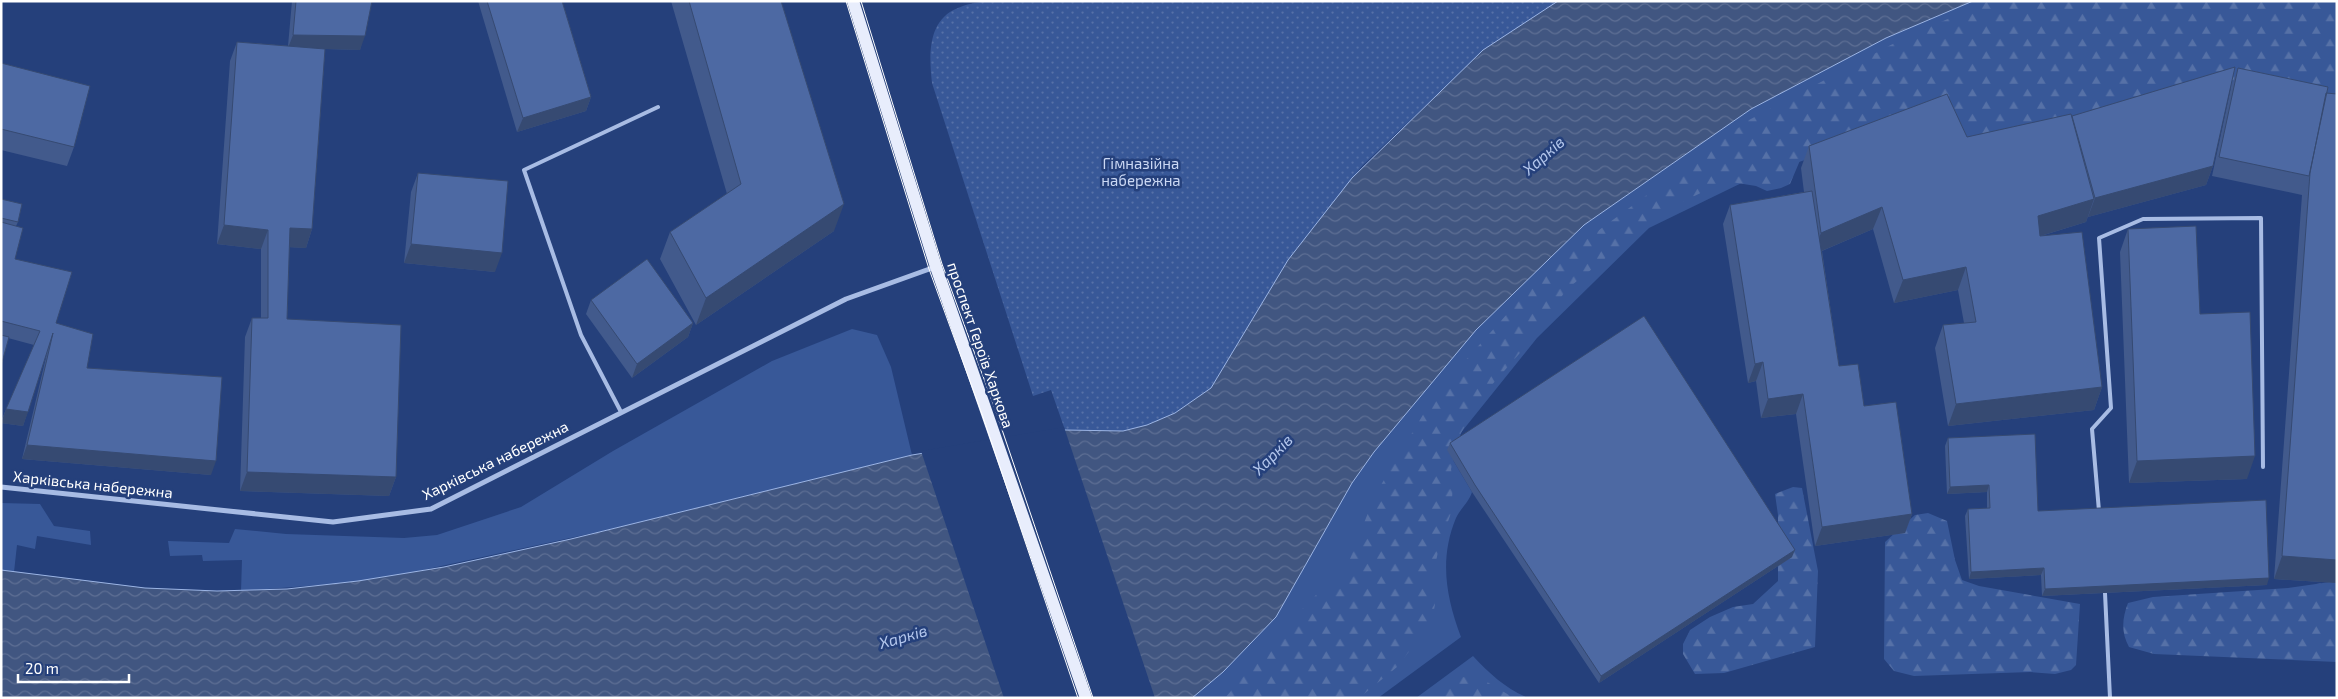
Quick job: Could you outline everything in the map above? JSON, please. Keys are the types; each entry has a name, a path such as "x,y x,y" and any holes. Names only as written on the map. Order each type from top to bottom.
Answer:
{"main road":[{"name":"проспект Героїв Харкова","path":"853,1 936,267 1086,698"}],"street":[{"name":"Харківська набережна","path":"1,487 333,522 431,509 846,299 936,267"}],"lane":[{"path":"621,412 581,335 524,170 658,108"},
{"path":"2099,516 2092,429 2111,408 2099,238 2143,218 2261,218 2263,467"},
{"path":"2105,593 2110,698"}],"green space":[{"name":"Гімназійна набережна","path":"985,1 1558,1 1481,53 1362,166 1288,260 1211,388 1175,413 1147,425 1123,431 1065,430 1051,390 1033,396 932,83 930,62 932,40 940,21 958,8"},
{"path":"1973,1 2337,1 2337,127 2320,106 2231,87 1959,160 1938,117 1756,176 1649,228 1537,338 1447,450 1472,492 1456,518 1451,533 1446,563 1448,593 1461,637 1378,698 1192,698 1276,617 1352,483 1374,452 1476,329 1584,225 1751,109 1886,38"},
{"path":"1989,1 2337,1 2337,87 2277,85 2222,79 1974,149 1925,116 1804,151 1790,184 1781,188 1767,191 1756,186 1725,181 1670,208 1567,289 1526,346 1483,395 1461,433 1451,469 1453,484 1451,513 1439,547 1431,585 1435,604 1432,622 1397,667 1359,698 1225,698 1270,642 1316,595 1344,574 1375,495 1436,393 1543,274 1580,244 1749,120 1904,38"},
{"path":"852,329 877,335 891,367 912,455 607,530 414,572 347,583 241,591 242,560 203,561 202,555 170,556 168,541 229,543 235,529 286,534 404,538 437,535 521,507 613,451 772,361"},
{"path":"1793,487 1802,488 1818,571 1815,647 1724,673 1695,674 1683,654 1683,644 1690,630 1710,617 1733,607 1753,604 1778,581 1778,515 1775,494"},
{"path":"1,503 40,504 54,526 90,531 91,545 37,536 35,549 17,545 14,572 1,570"},
{"path":"1928,513 1947,521 1955,560 1962,580 1979,586 2080,604 2076,665 2071,670 2055,674 2030,672 1914,676 1894,671 1884,659 1885,542 1915,515"},
{"path":"2330,582 2337,583 2337,662 2154,654 2129,647 2125,636 2124,615 2128,603 2153,597 2288,588"},
{"path":"1473,656 1498,680 1528,698 1416,698"},
{"path":"1463,677 1482,679 1514,698 1430,698"}],"water":[{"name":"Харків","path":"1558,1 1973,1 1886,38 1751,109 1584,225 1476,330 1374,452 1352,483 1276,617 1223,672 1192,698 1,698 1,570 145,588 217,591 287,589 358,581 444,567 571,539 912,455 1065,430 1123,431 1147,425 1175,413 1211,388 1288,260 1352,178 1483,50"}],"pier":[{"path":"1064,427 1155,698 1004,698 921,451"}],"building":[{"path":"296,1 372,1 365,36 293,35"},
{"path":"487,1 562,1 591,97 523,118"},
{"path":"689,1 781,1 844,204 706,298 670,232 741,184"},
{"path":"237,42 325,49 312,229 290,228 287,319 401,325 396,477 247,472 252,318 268,318 268,230 224,225"},
{"path":"1,63 90,86 74,147 1,129"},
{"path":"2235,67 2213,166 2095,198 2072,116"},
{"path":"2238,68 2328,87 2309,176 2219,157"},
{"path":"2326,93 2337,94 2337,560 2282,556 2310,173"},
{"path":"1947,94 1967,137 2071,114 2094,199 2038,216 2040,236 2082,232 2102,387 1956,404 1943,325 1976,322 1966,267 1903,280 1882,207 1821,233 1809,146"},
{"path":"418,173 508,181 502,253 411,244"},
{"path":"1812,191 1839,366 1858,364 1864,406 1896,402 1912,514 1822,527 1803,394 1768,399 1763,362 1755,364 1730,205"},
{"path":"1,199 22,204 18,222 1,218"},
{"path":"1,222 23,228 15,259 72,272 56,323 93,334 87,368 222,377 216,461 27,445 53,333 28,412 6,409 40,331 1,321"},
{"path":"2196,226 2200,314 2250,312 2255,456 2137,461 2128,229"},
{"path":"647,259 693,323 637,364 591,300"},
{"path":"1644,316 1795,550 1601,676 1475,485 1450,443"},
{"path":"1,335 9,337 1,366"},
{"path":"2035,434 2038,511 2266,500 2269,578 2045,589 2044,568 1971,572 1968,509 1990,508 1989,485 1950,487 1948,438"}],"tram line":[{"path":"846,1 929,269 982,414 1078,698"},
{"path":"861,1 942,264 995,409 1093,698"}]}
